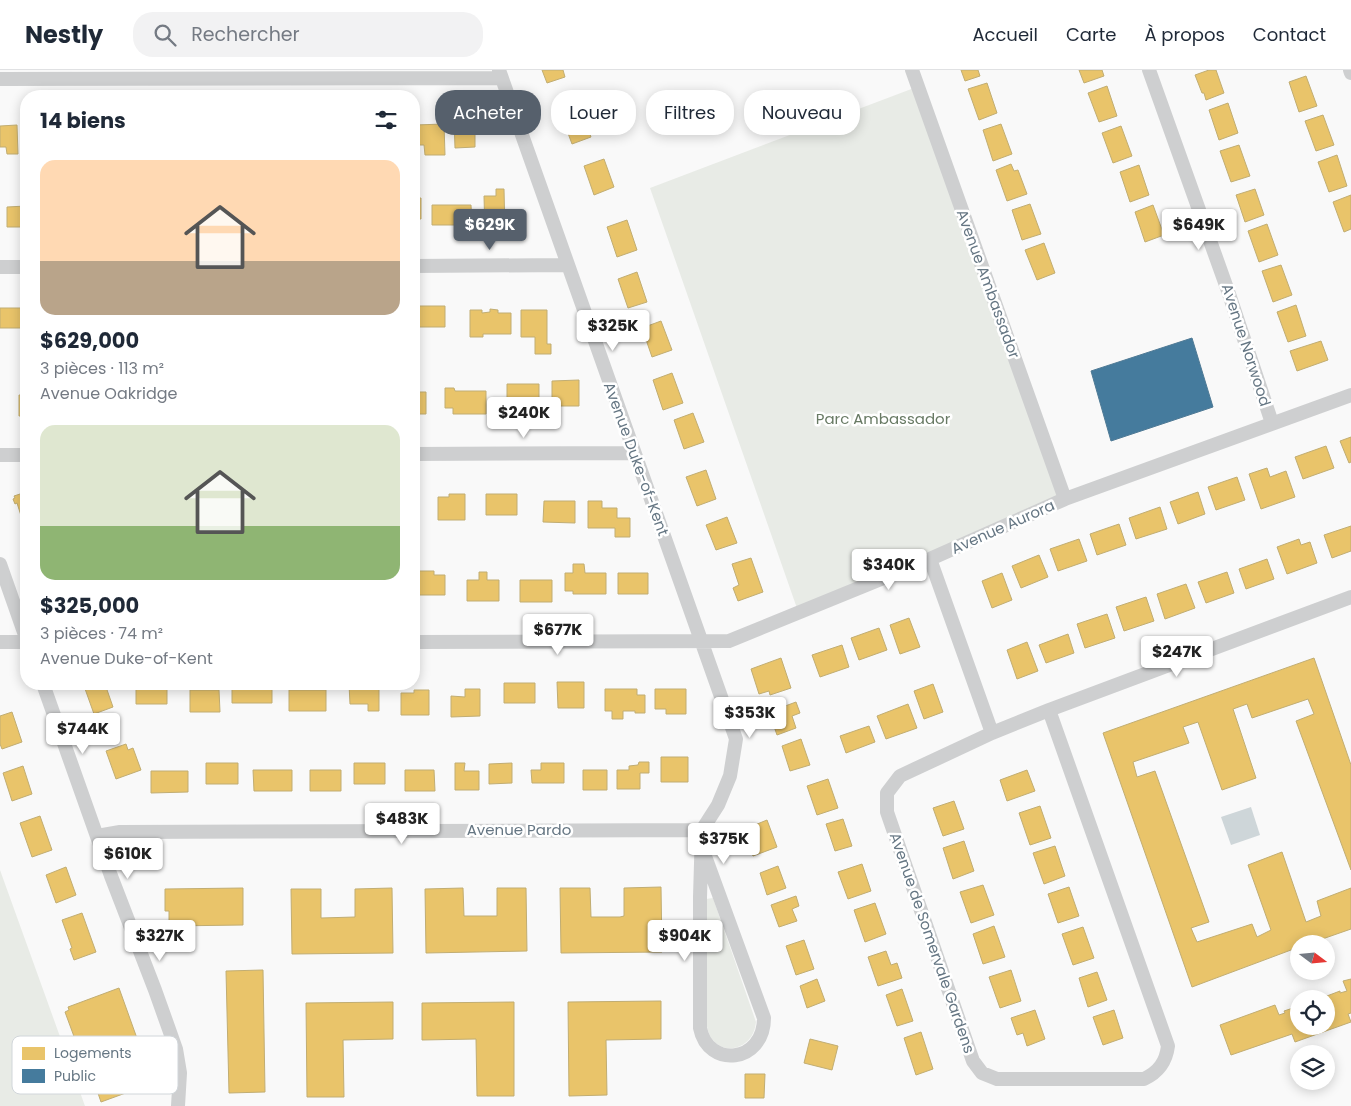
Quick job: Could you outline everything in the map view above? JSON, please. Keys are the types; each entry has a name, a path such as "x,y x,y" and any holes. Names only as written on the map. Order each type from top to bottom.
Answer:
{"street":[{"name":"Avenue Ambassador","path":"912,70 1065,499"},
{"name":"Avenue Norwood","path":"1149,70 1228,291 1272,423"},
{"path":"0,79 500,74"},
{"name":"Avenue Duke-of-Kent","path":"500,74 703,642 736,740 730,776 718,805 702,830"},
{"path":"420,266 567,265"},
{"path":"0,267 20,267"},
{"name":"Avenue Aurora","path":"420,642 729,641 930,559 1065,499 1351,395"},
{"path":"420,454 634,453"},
{"path":"0,455 20,455"},
{"path":"930,559 992,733"},
{"path":"0,564 20,622"},
{"name":"Avenue de Somervale Gardens","path":"1049,710 1168,1046 1167,1058 1161,1067 1144,1079 996,1079 982,1073 973,1061 887,812 887,793 900,776 992,733 1049,710 1351,597"},
{"path":"0,642 20,640"},
{"path":"45,690 172,1036"},
{"path":"702,830 700,1028 704,1040 713,1049 724,1054 741,1055 756,1044 762,1032 764,1018 702,848"},
{"name":"Avenue Pardo","path":"97,836 120,832 702,830"},
{"path":"178,1060 180,1073 178,1106"}],"green space":[{"name":"Parc Ambassador","path":"914,88 1065,499 799,614 650,188 790,135 860,135 860,108"},
{"path":"0,870 60,1036 12,1036 12,1094 81,1094 85,1106 0,1106"},
{"path":"713,898 756,1022 753,1033 748,1041 741,1046 733,1048 717,1044 711,1037 707,1027 706,899"}],"shaded area":[{"path":"1251,807 1260,835 1231,845 1221,817"}],"building: Logements":[{"path":"542,70 563,70 565,77 547,83"},
{"path":"961,70 978,70 980,76 965,81"},
{"path":"1079,70 1102,70 1104,76 1084,83"},
{"path":"1209,70 1216,70 1224,93 1206,100 1195,75"},
{"path":"1306,76 1317,106 1299,112 1289,82"},
{"path":"987,83 997,113 979,120 968,89"},
{"path":"1107,86 1117,116 1099,122 1088,93"},
{"path":"1228,103 1238,133 1219,140 1209,110"},
{"path":"1323,115 1334,145 1316,151 1305,121"},
{"path":"435,124 435,135 444,135 445,155 425,155 424,145 420,145 420,125"},
{"path":"1001,124 1012,154 993,161 983,130"},
{"path":"17,125 18,154 7,154 6,147 0,147 0,126"},
{"path":"1121,126 1132,156 1113,163 1102,133"},
{"path":"455,135 475,135 475,147 455,148"},
{"path":"569,135 590,135 591,137 572,144"},
{"path":"1239,145 1250,176 1231,182 1220,151"},
{"path":"1337,155 1347,186 1329,192 1318,162"},
{"path":"604,159 614,187 594,195 584,166"},
{"path":"1011,164 1014,171 1018,170 1027,194 1007,201 996,170"},
{"path":"1139,165 1149,195 1130,202 1120,172"},
{"path":"496,189 504,189 505,234 485,234 484,196 496,196"},
{"path":"1255,189 1264,215 1245,222 1236,195"},
{"path":"1351,195 1351,229 1344,232 1333,202"},
{"path":"420,198 421,198 420,219"},
{"path":"1030,204 1041,234 1022,240 1012,210"},
{"path":"432,205 471,205 472,225 432,225"},
{"path":"1153,205 1164,235 1145,242 1135,212"},
{"path":"20,206 20,227 7,227 7,207"},
{"path":"627,220 637,250 617,257 607,227"},
{"path":"1267,224 1278,255 1259,262 1248,231"},
{"path":"1044,243 1055,273 1037,280 1025,250"},
{"path":"1281,265 1292,295 1273,302 1262,271"},
{"path":"637,272 647,302 628,308 618,279"},
{"path":"1296,305 1306,336 1288,342 1277,312"},
{"path":"420,306 445,306 445,327 420,327"},
{"path":"0,308 20,308 20,328 0,328"},
{"path":"490,309 498,310 498,313 511,313 511,334 483,334 483,337 470,337 470,310 482,310 482,313 490,312"},
{"path":"521,310 547,310 547,344 551,344 551,354 535,354 535,337 521,337"},
{"path":"661,321 672,350 652,357 642,328"},
{"path":"1321,341 1328,360 1297,371 1290,351"},
{"path":"672,373 683,403 663,410 653,380"},
{"path":"579,380 579,406 552,406 552,381"},
{"path":"507,384 539,384 539,407 507,407"},
{"path":"445,388 454,388 455,391 486,391 486,414 453,414 453,408 445,408"},
{"path":"420,392 426,392 426,414 420,414"},
{"path":"19,395 20,395 20,416"},
{"path":"693,413 704,442 684,449 674,420"},
{"path":"1351,437 1351,462 1349,463 1340,441"},
{"path":"1326,446 1334,468 1303,479 1295,457"},
{"path":"1267,468 1270,477 1286,471 1295,497 1261,509 1249,474"},
{"path":"706,470 716,499 697,506 686,477"},
{"path":"1237,477 1245,500 1216,510 1208,487"},
{"path":"1198,492 1205,514 1178,524 1170,502"},
{"path":"20,494 20,512 17,503 15,504 13,499 15,498 14,496"},
{"path":"449,494 465,494 465,520 438,520 438,497 449,497"},
{"path":"486,494 517,494 517,515 486,515"},
{"path":"544,501 575,501 575,523 543,522"},
{"path":"588,501 602,501 602,508 617,508 617,518 630,518 630,537 615,537 615,528 588,528"},
{"path":"1160,507 1167,529 1136,539 1129,518"},
{"path":"727,517 737,543 716,550 706,525"},
{"path":"1119,524 1126,545 1097,555 1090,534"},
{"path":"1351,526 1351,551 1332,558 1324,535"},
{"path":"1079,539 1087,561 1058,571 1050,549"},
{"path":"1299,539 1301,545 1310,542 1317,563 1287,574 1277,547"},
{"path":"1039,555 1048,577 1021,588 1012,566"},
{"path":"751,558 763,592 738,601 733,588 739,585 732,564"},
{"path":"1267,559 1274,579 1246,589 1239,569"},
{"path":"573,564 584,564 585,573 606,573 606,594 573,594 573,591 565,591 565,573 573,573"},
{"path":"420,571 434,571 434,575 445,575 445,595 420,595"},
{"path":"479,572 487,572 487,580 499,580 499,601 467,601 467,580 479,580"},
{"path":"1227,572 1234,593 1206,603 1198,582"},
{"path":"618,573 648,573 648,594 618,594"},
{"path":"1002,573 1012,600 992,608 982,581"},
{"path":"520,580 552,580 552,602 520,602"},
{"path":"1186,584 1195,608 1165,619 1157,594"},
{"path":"1146,597 1154,621 1124,631 1116,607"},
{"path":"1107,614 1115,638 1085,648 1077,624"},
{"path":"909,618 920,647 900,654 890,625"},
{"path":"879,628 887,650 859,660 851,638"},
{"path":"1068,634 1074,653 1046,663 1039,645"},
{"path":"1027,642 1038,671 1017,679 1007,650"},
{"path":"842,645 849,667 820,677 812,655"},
{"path":"781,658 791,688 770,695 769,691 759,694 751,669"},
{"path":"1314,658 1351,765 1351,870 1296,721 1314,714 1308,699 1252,718 1247,704 1233,709 1256,778 1222,790 1198,722 1183,727 1189,743 1133,762 1137,777 1155,771 1209,922 1191,928 1197,942 1252,924 1257,937 1271,930 1248,865 1282,852 1306,922 1321,916 1317,901 1351,888 1351,929 1334,935 1290,935 1290,950 1192,987 1103,733"},
{"path":"557,682 584,682 584,708 558,708"},
{"path":"504,683 535,683 535,703 504,703"},
{"path":"933,684 943,712 924,719 914,691"},
{"path":"465,689 480,689 480,716 451,717 451,696 465,697"},
{"path":"605,689 637,689 637,695 645,695 645,713 623,711 623,719 612,719 612,711 605,711"},
{"path":"655,689 686,689 686,714 666,714 666,709 655,709"},
{"path":"85,690 107,690 113,707 94,714"},
{"path":"136,690 167,690 167,704 136,704"},
{"path":"190,690 219,690 220,712 190,712"},
{"path":"232,690 272,690 272,703 232,703"},
{"path":"289,690 326,690 326,711 289,711"},
{"path":"349,690 379,690 379,711 368,711 368,704 350,704"},
{"path":"414,690 429,690 429,715 401,715 401,693 414,693"},
{"path":"796,702 800,713 792,716 796,728 777,735 769,712"},
{"path":"908,704 917,728 886,739 877,716"},
{"path":"12,712 22,742 2,749 0,744 0,716"},
{"path":"869,726 875,742 846,753 840,736"},
{"path":"801,739 810,765 790,771 782,746"},
{"path":"126,744 128,750 133,748 141,770 116,779 106,751"},
{"path":"661,757 688,757 688,782 661,782"},
{"path":"639,762 649,762 649,773 640,773 640,789 617,789 617,770 629,770 629,766 638,765"},
{"path":"206,763 238,763 238,784 206,784"},
{"path":"354,763 385,763 385,784 354,784"},
{"path":"455,763 465,763 464,771 479,771 479,790 455,790"},
{"path":"512,763 512,783 489,784 489,764"},
{"path":"541,763 564,763 564,783 532,783 531,770 541,770"},
{"path":"23,766 32,794 12,801 3,773"},
{"path":"253,770 292,770 292,791 254,791"},
{"path":"310,770 341,770 341,791 310,791"},
{"path":"405,770 434,770 435,791 405,791"},
{"path":"583,770 607,770 607,790 583,790"},
{"path":"1027,770 1035,791 1007,801 1000,780"},
{"path":"151,771 188,771 188,792 151,793"},
{"path":"828,779 838,808 817,815 807,786"},
{"path":"954,801 964,829 943,836 933,808"},
{"path":"1040,806 1051,838 1030,845 1019,813"},
{"path":"40,816 52,850 32,857 20,823"},
{"path":"843,819 852,846 835,851 826,824"},
{"path":"767,820 777,847 753,856 748,842 754,840 750,827"},
{"path":"964,841 974,871 953,879 943,848"},
{"path":"1055,846 1065,876 1044,884 1033,853"},
{"path":"862,864 871,891 848,899 838,872"},
{"path":"778,866 786,888 767,895 760,873"},
{"path":"66,867 76,895 56,903 46,875"},
{"path":"983,885 994,915 971,923 960,892"},
{"path":"661,887 662,952 561,953 560,888 590,888 591,917 620,917 624,916 624,888"},
{"path":"1069,887 1079,916 1058,923 1048,894"},
{"path":"243,888 243,925 169,926 169,911 165,911 165,889"},
{"path":"392,888 393,953 292,954 291,889 321,889 321,918 355,917 355,889"},
{"path":"463,888 464,916 497,916 497,888 526,888 527,951 426,953 425,889"},
{"path":"796,896 799,906 792,909 797,921 779,927 771,905"},
{"path":"875,903 886,934 865,942 854,910"},
{"path":"82,913 96,952 74,960 70,949 72,948 62,920"},
{"path":"994,926 1005,957 983,964 973,934"},
{"path":"1083,927 1094,958 1073,965 1062,934"},
{"path":"804,940 814,969 796,975 786,946"},
{"path":"886,951 891,965 897,963 902,978 878,986 868,957"},
{"path":"263,970 265,1092 229,1093 226,971"},
{"path":"1011,970 1021,1001 1000,1008 989,977"},
{"path":"1097,972 1107,1000 1088,1007 1079,978"},
{"path":"817,979 825,1001 807,1008 800,986"},
{"path":"1351,979 1351,1013 1348,1014 1351,1022 1335,1028 1335,993 1347,991 1343,981"},
{"path":"119,988 136,1036 74,1036 65,1012 69,1010 68,1007"},
{"path":"902,989 913,1021 897,1026 886,995"},
{"path":"661,1001 661,1039 606,1040 607,1095 569,1096 568,1002"},
{"path":"393,1002 393,1039 343,1040 344,1097 307,1097 306,1003"},
{"path":"514,1002 514,1096 477,1096 476,1039 422,1040 422,1003"},
{"path":"1275,1005 1279,1015 1285,1013 1284,1011 1290,1009 1290,1035 1231,1055 1220,1025"},
{"path":"1035,1010 1045,1039 1027,1046 1023,1033 1017,1035 1011,1018"},
{"path":"1114,1010 1123,1038 1103,1045 1093,1017"},
{"path":"921,1032 933,1069 916,1075 904,1038"},
{"path":"1292,1035 1315,1035 1295,1042"},
{"path":"810,1039 838,1046 832,1070 804,1063"},
{"path":"745,1074 765,1074 764,1098 745,1098"},
{"path":"98,1094 123,1094 101,1102"}],"building: Public":[{"path":"1192,338 1213,407 1111,441 1091,371"}]}
